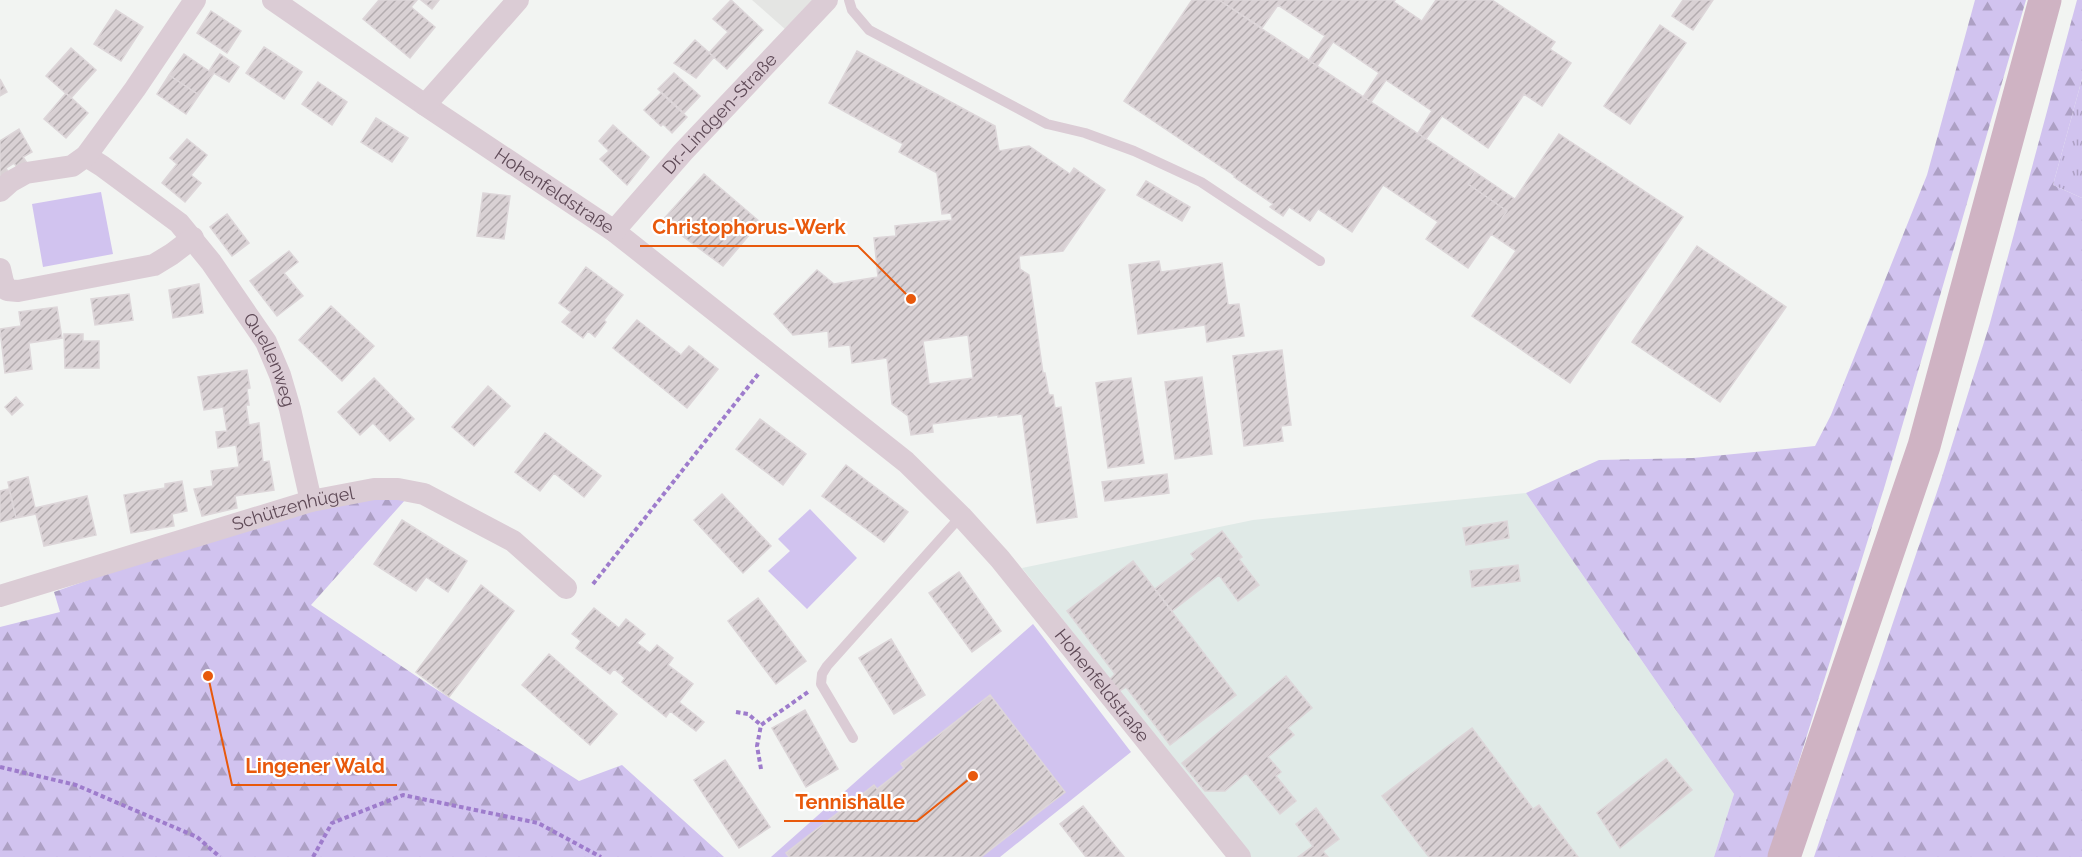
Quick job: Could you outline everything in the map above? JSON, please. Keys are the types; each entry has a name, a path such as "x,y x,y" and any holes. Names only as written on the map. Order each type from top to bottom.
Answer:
{"main road":[{"path":"1784,857 1924,446 2044,0"}],"street":[{"path":"0,191 26,173 72,166 86,156 195,0"},
{"name":"Hohenfeldstraße","path":"273,0 614,231 906,462 961,516 1035,602 1240,857"},
{"path":"425,105 518,0"},
{"name":"Dr.-Lindgen-Straße","path":"614,231 683,152 826,0"},
{"name":"Quellenweg","path":"86,156 179,223 193,237 266,342 280,375 290,409 311,501"},
{"path":"0,269 7,290 18,291 154,265 193,237"},
{"name":"Schützenhügel","path":"0,596 311,501 374,489 398,489 424,494 513,541 566,588"}],"lane":[{"path":"849,0 852,10 869,30 1047,124 1085,133 1134,151 1201,182 1320,261"},
{"path":"852,738 821,684 822,674 961,516"}],"path":[{"path":"593,584 772,355"},
{"path":"762,769 757,746 761,724 821,684"},
{"path":"736,711 748,714 761,724"},
{"path":"0,767 76,785 197,837 220,857"},
{"path":"313,857 332,823 403,795 538,823 601,857"}],"shaded area":[{"path":"752,0 814,0 786,30"},
{"path":"1526,493 1734,794 1714,857 1251,857 1022,568 1253,520"}],"green space":[{"path":"1975,0 2026,0 1885,485 1769,857 1714,857 1734,794 1526,493 1599,460 1693,458 1815,446 1831,415 1927,175"},
{"path":"2077,0 2082,0 2082,79 2053,185 2082,198 2082,857 1814,857 1941,480 1990,323"},
{"path":"2082,79 2082,198 2053,185"},
{"path":"101,192 113,254 43,267 32,204"},
{"path":"371,492 406,499 311,605 428,684 579,781 622,765 724,857 0,857 0,627 60,612 54,592 277,514"},
{"path":"810,509 857,558 807,609 768,571 790,551 778,539"},
{"path":"1033,624 1131,752 1000,857 771,857"}],"building":[{"path":"379,0 417,0 411,7 435,27 410,58 363,19"},
{"path":"421,0 439,0 432,9"},
{"path":"731,0 763,30 727,69 709,53 728,32 713,19"},
{"path":"1192,0 1219,0 1475,172 1468,184 1507,211 1468,268 1426,239 1438,222 1383,185 1352,232 1318,209 1310,221 1289,207 1283,216 1270,207 1273,204 1235,176 1124,101"},
{"path":"1219,0 1395,0 1394,2 1422,21 1436,0 1492,0 1555,42 1550,49 1571,63 1542,106 1524,94 1488,148 1442,116 1426,139 1418,133 1432,111 1386,80 1371,102 1363,97 1379,73 1333,42 1317,66 1309,60 1325,36 1278,5 1262,28"},
{"path":"1683,0 1713,0 1693,30 1672,16"},
{"path":"116,10 143,27 121,61 94,44"},
{"path":"211,11 241,31 227,53 197,33"},
{"path":"1660,25 1686,43 1630,124 1604,106"},
{"path":"695,40 714,57 696,78 674,63"},
{"path":"264,47 302,72 284,99 246,73"},
{"path":"71,48 96,70 71,98 46,76"},
{"path":"857,51 995,126 999,151 1029,146 1070,174 1074,168 1105,190 1063,251 1019,256 1020,269 1029,275 1043,373 1045,373 1049,395 1053,395 1055,408 1061,407 1077,517 1037,523 1022,414 932,424 933,432 911,435 908,416 892,404 887,358 852,363 850,345 829,347 828,331 793,335 774,314 817,270 834,284 878,277 874,238 896,236 895,226 952,220 951,213 942,214 937,173 899,152 903,144 829,103","holes":["968,335 973,378 929,384 923,341"]},
{"path":"184,54 209,71 220,54 239,67 229,82 214,73 199,95 169,75"},
{"path":"674,73 700,96 684,113 658,89"},
{"path":"169,75 199,95 186,114 157,94"},
{"path":"0,79 7,92 0,96"},
{"path":"318,82 347,102 332,125 302,104"},
{"path":"66,93 88,113 66,138 44,119"},
{"path":"661,93 687,117 672,133 644,110"},
{"path":"376,118 408,138 392,162 361,142"},
{"path":"613,125 649,157 627,185 600,159 609,151 599,141"},
{"path":"19,129 32,152 23,157 27,163 18,169 14,163 6,168 9,174 0,179 0,141"},
{"path":"1559,134 1683,217 1570,383 1472,316 1516,251 1491,234 1507,211 1468,184 1475,172 1515,199"},
{"path":"187,139 207,155 191,175 201,183 185,202 162,183 177,164 170,158"},
{"path":"704,174 760,222 723,266 662,221"},
{"path":"1146,181 1190,207 1182,221 1137,195"},
{"path":"483,193 510,196 504,239 477,236"},
{"path":"227,214 249,243 232,256 210,227"},
{"path":"1697,246 1786,307 1720,402 1632,342"},
{"path":"289,251 298,262 284,273 303,296 277,316 250,281"},
{"path":"1159,261 1161,272 1222,263 1228,305 1239,304 1244,336 1207,342 1205,325 1138,334 1129,265"},
{"path":"586,267 623,295 604,320 606,322 595,337 588,331 583,338 562,322 571,312 559,303"},
{"path":"199,284 203,313 173,318 169,290"},
{"path":"129,294 133,320 95,325 91,299"},
{"path":"331,306 374,346 342,381 299,340"},
{"path":"57,307 62,338 29,343 32,369 5,373 0,329 21,326 19,312"},
{"path":"637,320 681,355 689,346 718,369 687,408 613,348"},
{"path":"64,334 83,334 83,341 99,341 99,368 65,368"},
{"path":"1282,350 1291,425 1281,426 1283,441 1244,446 1233,356"},
{"path":"247,370 250,388 247,389 249,405 246,405 249,425 259,423 263,462 269,461 274,490 235,496 237,508 202,516 194,489 213,486 211,471 239,467 236,445 218,448 216,432 227,431 223,407 204,410 198,377"},
{"path":"1202,377 1212,454 1175,459 1165,382"},
{"path":"374,378 414,419 390,441 373,423 360,435 338,412"},
{"path":"1131,378 1144,463 1108,468 1096,383"},
{"path":"488,386 510,406 474,446 452,427"},
{"path":"16,397 23,405 12,415 5,407"},
{"path":"760,419 806,454 783,485 736,449"},
{"path":"545,433 601,476 584,497 554,473 540,491 515,472"},
{"path":"846,465 908,512 884,542 822,496"},
{"path":"1167,474 1169,493 1105,501 1102,482"},
{"path":"28,477 35,508 87,496 96,535 44,546 36,514 16,518 8,482"},
{"path":"182,481 187,511 172,514 174,526 131,533 124,495 165,488 165,484"},
{"path":"9,489 16,518 0,522 0,491"},
{"path":"722,494 771,546 743,573 694,520"},
{"path":"402,520 467,561 448,592 426,577 416,591 374,564"},
{"path":"1507,521 1509,538 1466,545 1463,528"},
{"path":"1222,531 1242,557 1239,559 1259,585 1238,601 1219,575 1172,611 1155,589 1195,559 1191,554"},
{"path":"1133,561 1236,695 1170,745 1126,687 1119,691 1110,679 1115,674 1067,611"},
{"path":"1518,565 1520,581 1472,587 1470,571"},
{"path":"959,572 1001,631 972,652 929,593"},
{"path":"481,585 514,611 449,697 416,672"},
{"path":"758,598 806,661 776,684 728,621"},
{"path":"594,608 619,628 626,619 645,634 637,643 650,653 657,645 673,658 668,665 693,684 679,702 704,722 696,731 670,711 666,717 622,682 625,678 614,669 610,674 576,648 581,641 572,634"},
{"path":"891,639 925,695 894,714 859,658"},
{"path":"549,654 617,714 590,745 522,685"},
{"path":"1286,676 1312,708 1288,728 1294,735 1268,757 1281,772 1276,776 1296,801 1280,814 1246,773 1225,791 1205,791 1182,763"},
{"path":"990,695 1065,792 981,857 789,857 786,853 874,785 877,789 904,768 901,764"},
{"path":"805,710 838,769 806,787 772,728"},
{"path":"1472,728 1533,809 1539,805 1578,857 1429,857 1382,796"},
{"path":"1666,759 1692,790 1620,848 1597,813"},
{"path":"725,760 770,827 739,848 694,780"},
{"path":"1083,806 1124,857 1086,857 1060,824"},
{"path":"1316,808 1339,839 1323,851 1328,857 1298,857 1313,846 1296,824"}],"place":[{"name":"Christophorus-Werk","path":"911,299"},
{"name":"Lingener Wald","path":"208,676"},
{"name":"Tennishalle","path":"973,776"}]}
